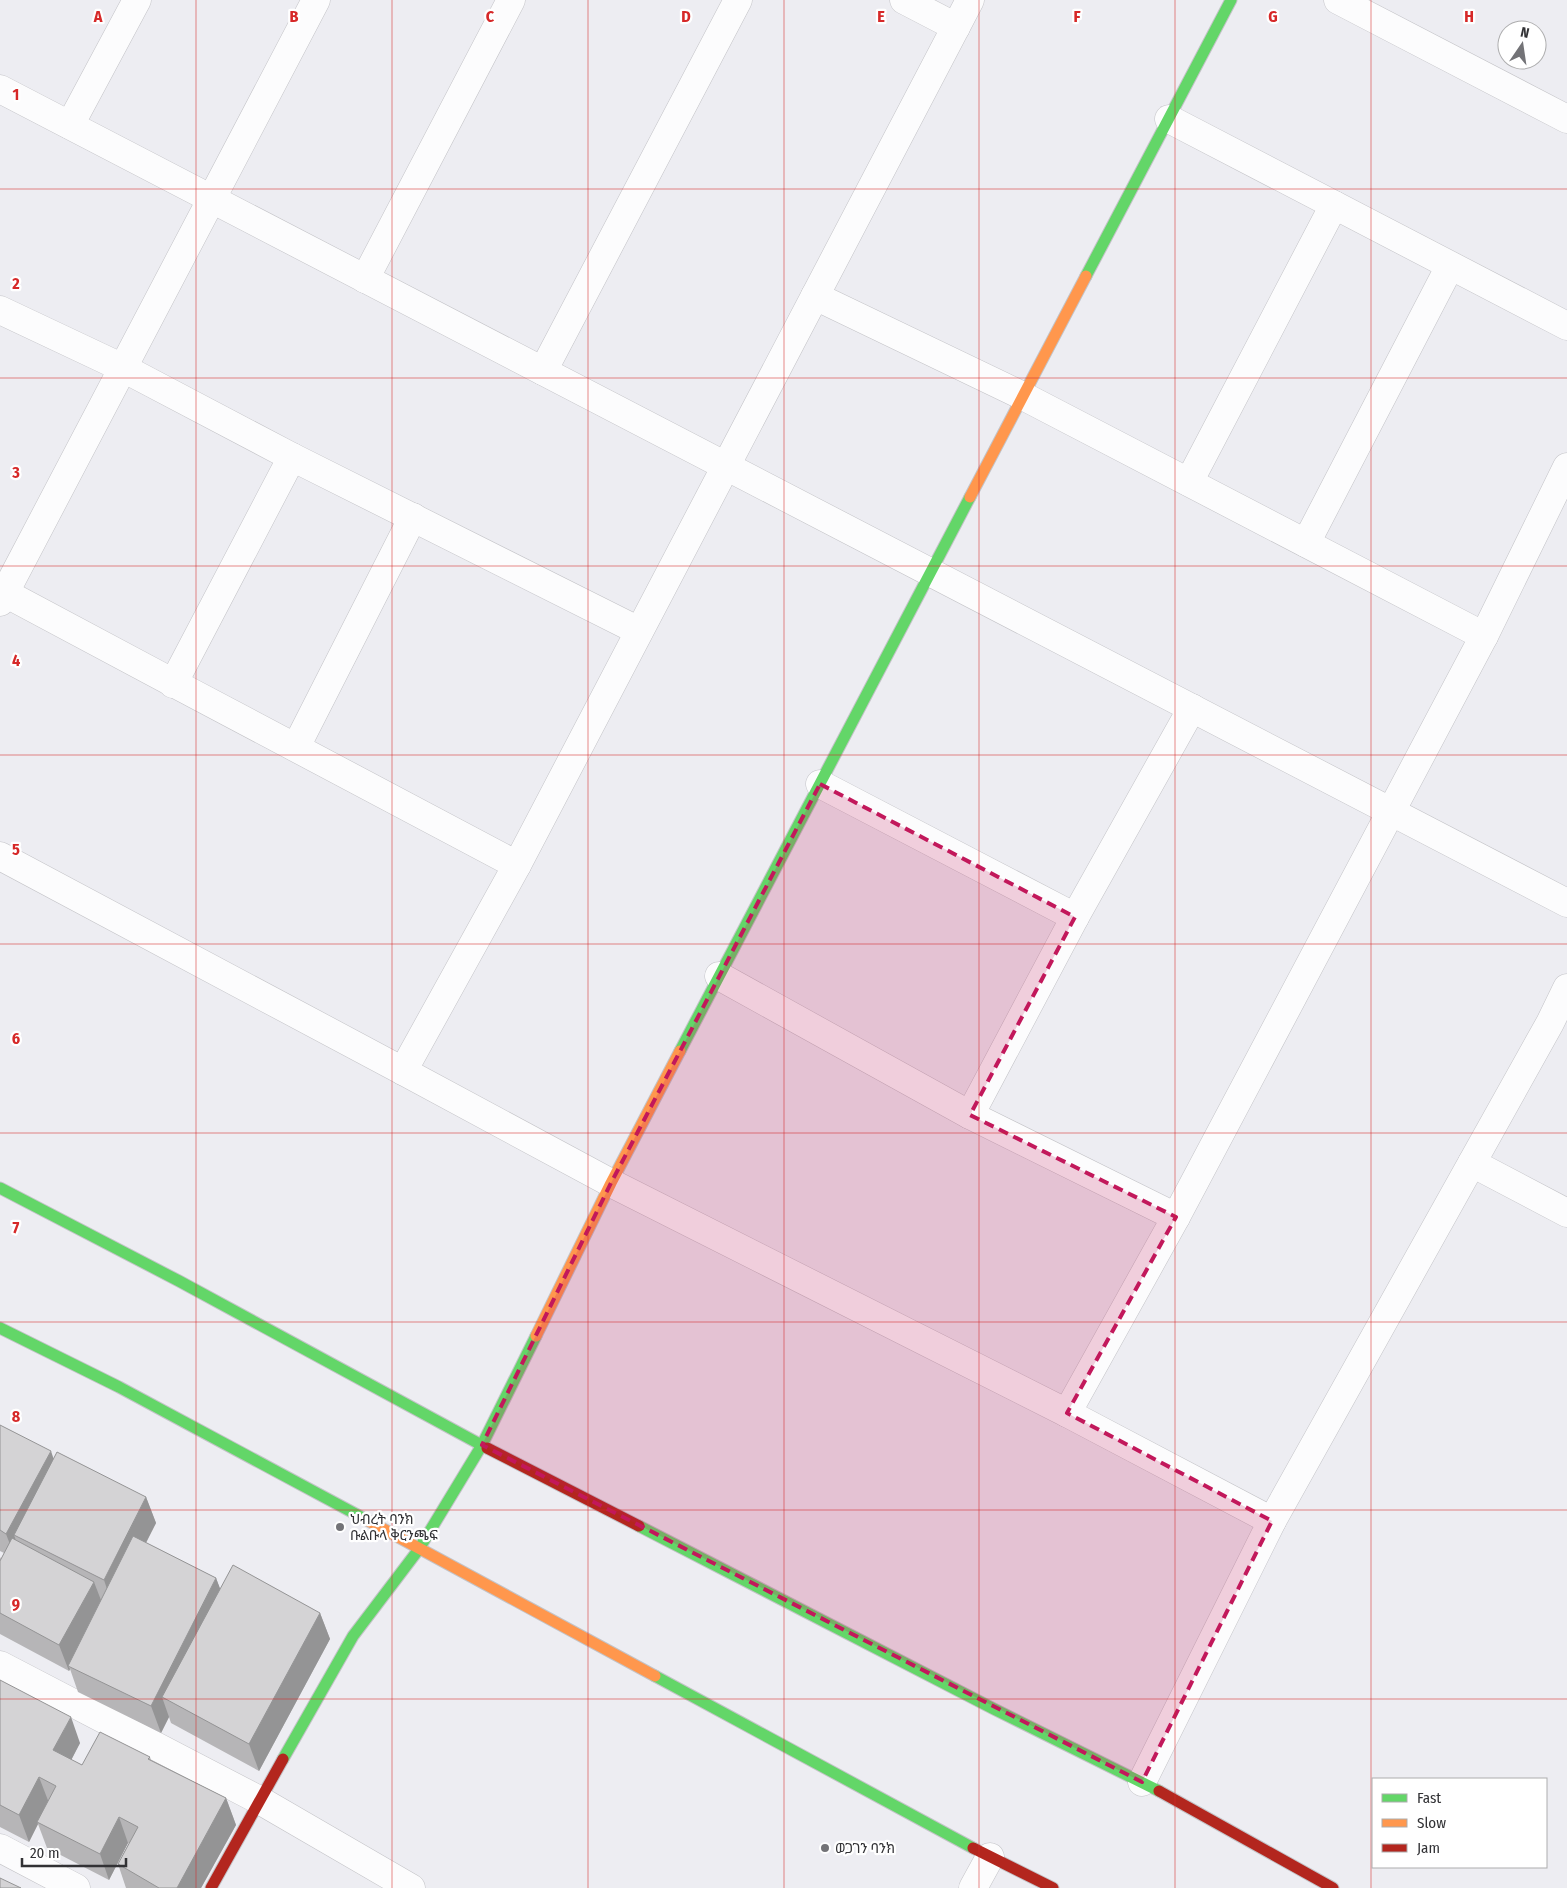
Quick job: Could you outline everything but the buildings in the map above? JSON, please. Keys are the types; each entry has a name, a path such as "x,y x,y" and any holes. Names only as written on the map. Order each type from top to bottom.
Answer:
{"main road":[{"path":"211,1888 353,1636 419,1550 482,1445 610,1183 1230,0"},
{"path":"0,1188 179,1281 482,1445 985,1705 1142,1782 1333,1888"},
{"path":"0,1328 118,1387 990,1857 1053,1888"}],"street":[{"path":"70,125 136,0"},
{"path":"316,0 2,598 296,747 517,865"},
{"path":"365,278 511,0"},
{"path":"543,371 738,0"},
{"path":"904,0 956,27"},
{"path":"403,1071 517,865 970,0"},
{"path":"1349,3 1567,119"},
{"path":"0,89 1567,903"},
{"path":"1168,119 1567,326"},
{"path":"1189,482 1334,205"},
{"path":"1306,543 1450,266"},
{"path":"815,296 1023,396 1484,636"},
{"path":"0,310 123,368 292,457 639,631"},
{"path":"173,684 292,457"},
{"path":"1067,1413 1176,1217 1484,636 1567,467"},
{"path":"296,747 414,517"},
{"path":"970,1114 1076,917 1192,708"},
{"path":"820,784 1076,917"},
{"path":"0,856 610,1183 1067,1413 1272,1521"},
{"path":"719,976 970,1114 1176,1217"},
{"path":"1142,1782 1272,1521 1472,1163 1558,1028 1567,988"},
{"path":"1472,1163 1567,1213"},
{"path":"0,1665 261,1800 411,1888"},
{"path":"0,1848 76,1888"},
{"path":"973,1888 990,1857"}],"highlighted area":[{"path":"820,784 1075,917 970,1115 1176,1217 1067,1413 1272,1521 1142,1782 482,1445 611,1183"}],"traffic: fast":[{"path":"1086,276 1231,0"},
{"path":"680,1051 970,497"},
{"path":"0,1188 179,1281 487,1448"},
{"path":"0,1328 119,1387 365,1519"},
{"path":"283,1759 353,1636 419,1549 482,1445 536,1336"},
{"path":"639,1526 994,1709 1159,1791"},
{"path":"655,1676 973,1848"}],"traffic: slow":[{"path":"970,497 1086,276"},
{"path":"536,1336 611,1183 680,1051"},
{"path":"365,1519 655,1676"}],"traffic: jam":[{"path":"487,1448 639,1526"},
{"path":"211,1888 283,1759"},
{"path":"1159,1791 1333,1888"},
{"path":"973,1848 1053,1888"}],"place":[{"name":"ህብረት ባንክ ቡልቡላ ቅርንጫፍ","path":"340,1527"},
{"name":"ወጋገን ባንክ","path":"825,1848"}]}
